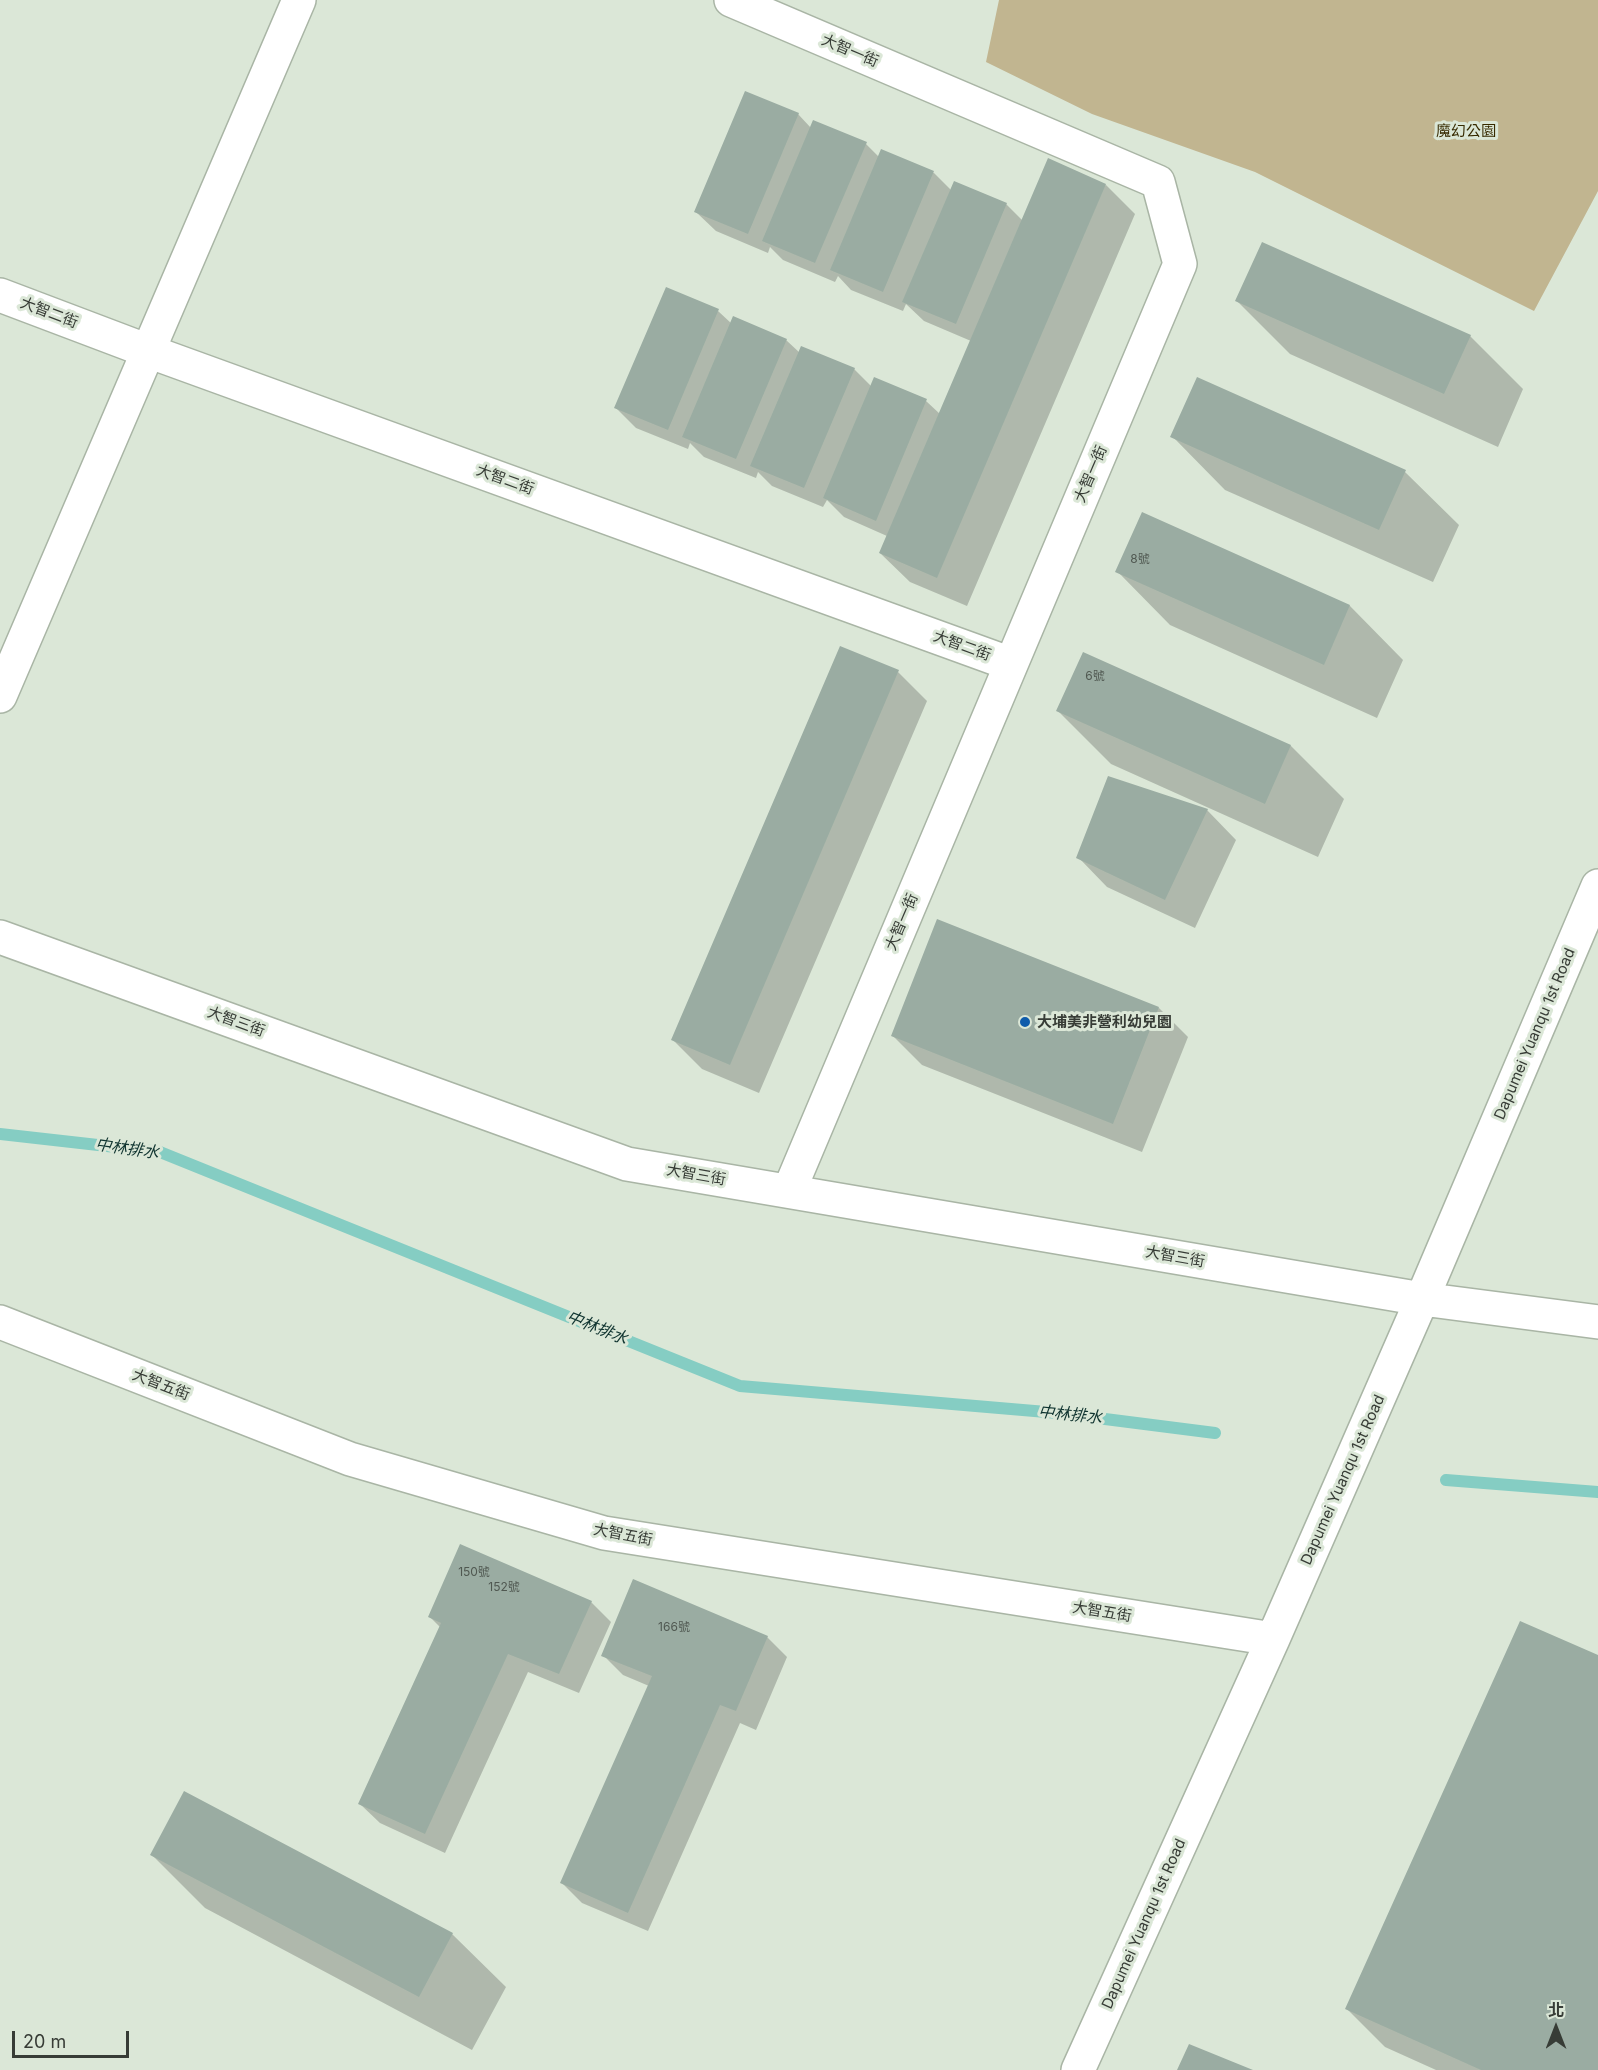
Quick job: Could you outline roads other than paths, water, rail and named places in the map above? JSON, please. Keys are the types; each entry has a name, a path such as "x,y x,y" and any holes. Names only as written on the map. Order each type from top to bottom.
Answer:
{"street":[{"path":"0,696 298,0"},
{"name":"大智一街","path":"731,0 1158,182 1180,264 789,1191"},
{"name":"大智二街","path":"0,295 148,351 1011,664"},
{"name":"Dapumei Yuanqu 1st Road","path":"1078,2070 1273,1640 1422,1299 1598,886"},
{"name":"大智三街","path":"0,937 627,1164 1422,1299 1598,1322"},
{"name":"大智五街","path":"0,1322 350,1459 604,1533 1273,1640"}],"waterway":[{"name":"中林排水","path":"0,1134 160,1152 740,1386 1058,1413 1215,1433"},
{"path":"1446,1480 1598,1492"}],"place":[{"name":"大埔美非營利幼兒園","path":"1025,1022"}],"park label":[{"name":"魔幻公園","path":"1466,131"}]}
